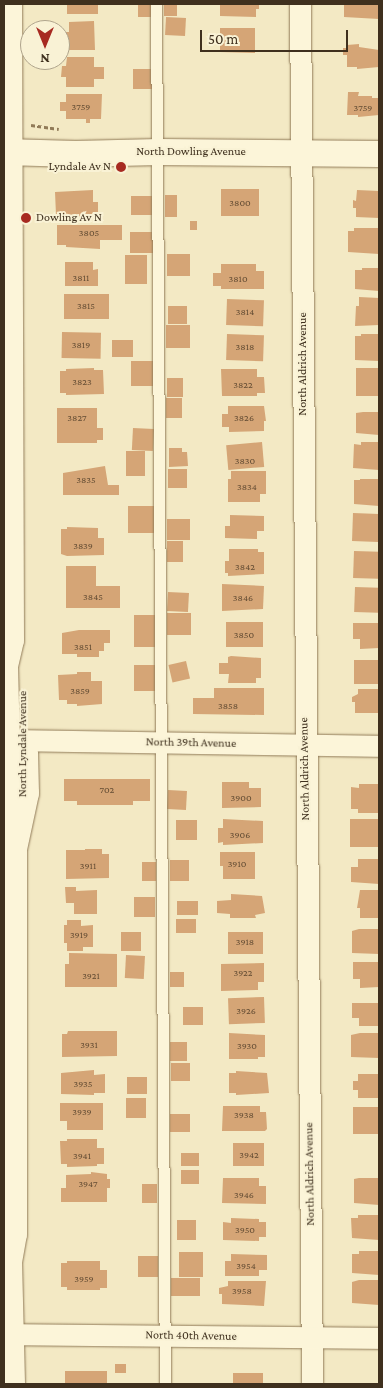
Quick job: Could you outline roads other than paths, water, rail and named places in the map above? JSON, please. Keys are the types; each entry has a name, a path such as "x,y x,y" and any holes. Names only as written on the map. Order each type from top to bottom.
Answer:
{"street":[{"name":"North Lyndale Avenue","path":"9,4 6,152 11,640 19,660 23,683 12,740 26,793 14,849 14,1234 27,1289 25,1305 14,1334 12,1384"},
{"name":"North Aldrich Avenue","path":"300,4 312,1384"},
{"name":"North Dowling Avenue","path":"6,152 76,154 158,152 379,154"},
{"name":"North 39th Avenue","path":"12,740 379,746"},
{"name":"North Lyndale Avenue","path":"14,1334 28,1384"},
{"name":"North 40th Avenue","path":"14,1334 379,1338"}],"lane":[{"path":"156,4 165,1384"}],"place":[{"name":"Lyndale Av N","path":"121,167"},
{"name":"Dowling Av N","path":"26,218"}]}
